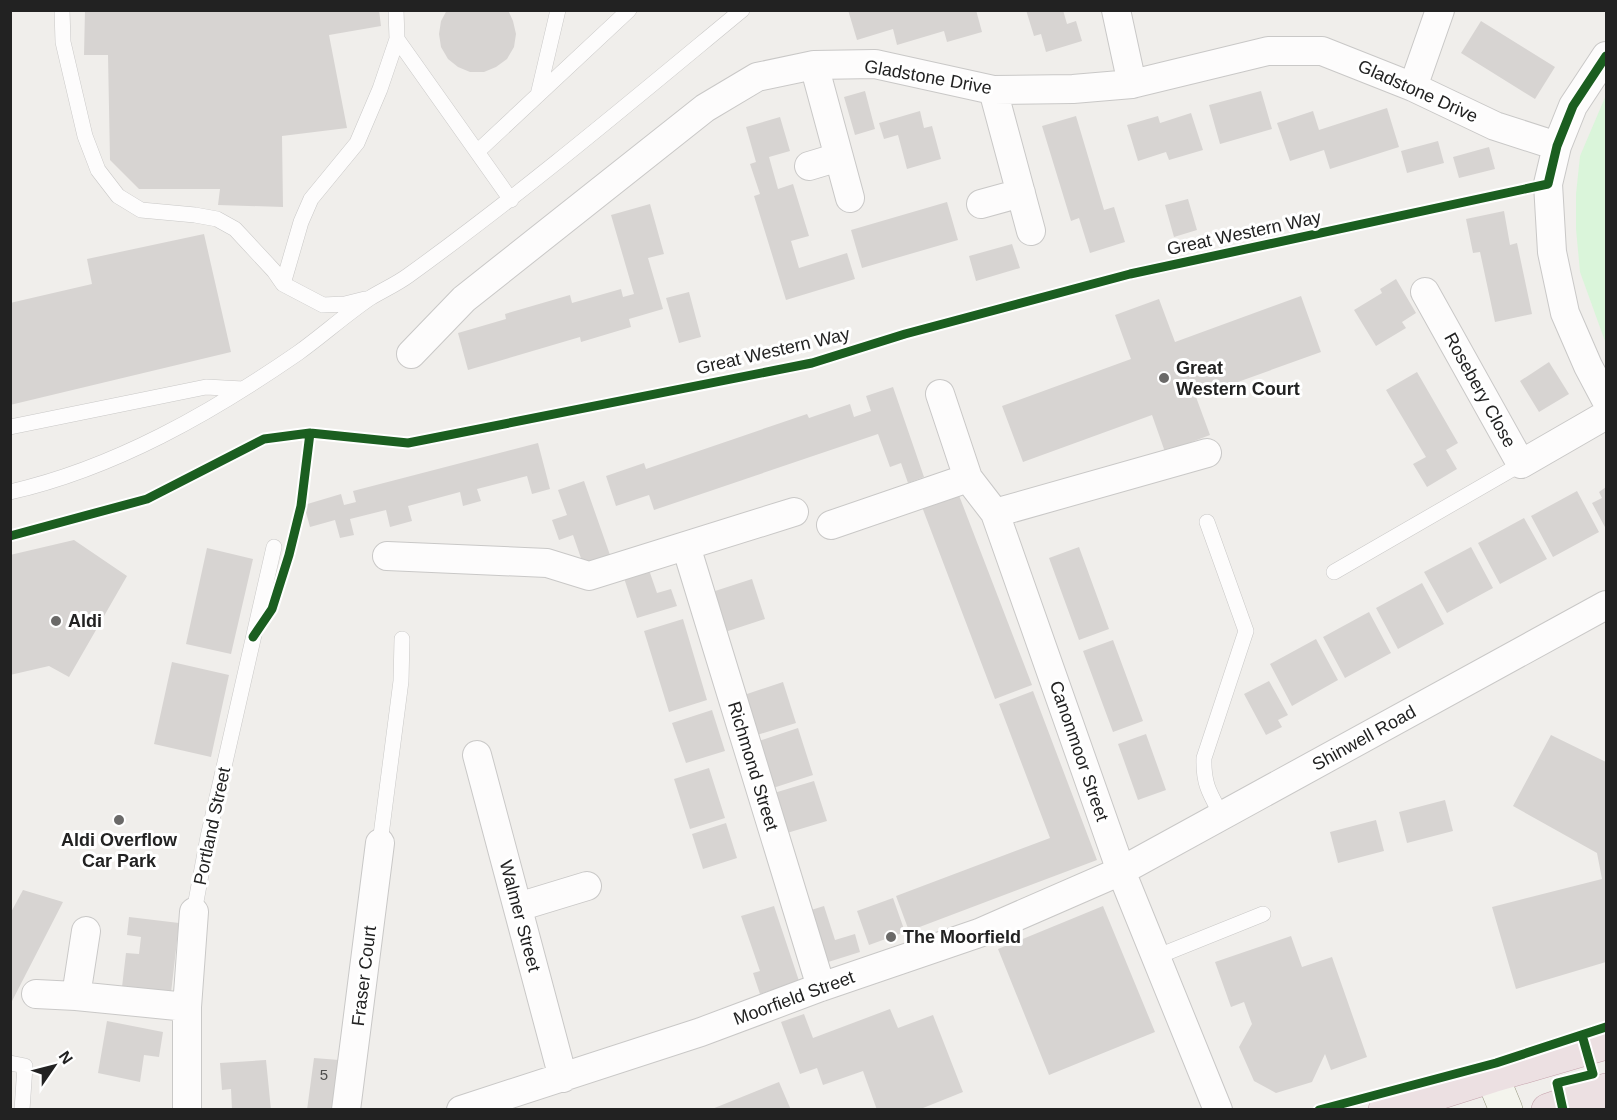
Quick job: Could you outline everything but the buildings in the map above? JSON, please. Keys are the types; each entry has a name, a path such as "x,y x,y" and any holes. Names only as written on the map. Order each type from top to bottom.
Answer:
{"highway":[{"path":"1385,1110 1606,1043"},
{"path":"1548,1110 1606,1090"}],"street":[{"path":"1116,10 1132,84"},
{"path":"1413,87 1440,10"},
{"name":"Gladstone Drive","path":"411,354 464,298 705,108 758,77 814,65 874,64 993,90 1073,89 1132,84 1268,51 1322,51 1413,87 1495,126 1557,146"},
{"path":"1606,56 1573,106 1557,146 1548,184 1552,252 1565,313 1606,400"},
{"path":"814,65 850,198"},
{"path":"993,90 1031,231"},
{"path":"808,166 839,157"},
{"path":"981,204 1021,193"},
{"name":"Rosebery Close","path":"1425,292 1521,464 1606,415"},
{"name":"Canonmoor Street","path":"940,394 968,478 996,513 1121,871 1218,1110"},
{"path":"996,513 1207,453"},
{"path":"831,525 968,478"},
{"path":"387,556 547,563 589,576 794,512"},
{"name":"Richmond Street","path":"686,546 821,987"},
{"name":"Shinwell Road","path":"1121,871 1606,605"},
{"name":"Walmer Street","path":"477,755 563,1078"},
{"name":"Fraser Court","path":"346,1110 380,843"},
{"name":"Moorfield Street","path":"461,1110 701,1032 821,987 979,933 1121,871"},
{"path":"518,907 587,886"},
{"name":"Portland Street","path":"187,1110 187,1007 194,912"},
{"path":"76,996 86,931"},
{"path":"36,994 187,1007"},
{"path":"1492,1076 1506,1110"}],"lane":[{"path":"62,10 63,42 85,136 99,170 118,196 141,210 216,219 235,228 274,271 283,285 323,305 345,304 371,297"},
{"path":"283,285 301,222 311,199 357,143 380,89 397,39 396,10"},
{"path":"538,95 558,10"},
{"path":"477,152 629,10"},
{"path":"10,492 92,468 193,419 299,352 371,297 407,277 510,200 742,10"},
{"path":"397,39 510,200"},
{"path":"10,427 206,387 243,388"},
{"path":"1334,572 1521,464"},
{"path":"1207,522 1246,631 1204,758 1206,784 1222,816"},
{"name":"Portland Street","path":"194,912 208,837 274,547"},
{"path":"380,843 400,681 402,639"},
{"path":"1156,957 1263,914"},
{"path":"10,1063 25,1066 22,1110"}],"green space":[{"path":"1606,95 1606,344 1580,272 1576,194 1580,156"}],"cycle path":[{"name":"Great Western Way","path":"10,536 147,499 264,439 310,433 408,443 812,363 905,334 1130,274 1548,184 1557,146 1573,106 1606,56"},
{"path":"253,637 272,609 289,555 301,506 310,433"},
{"path":"1319,1110 1496,1063 1606,1027"},
{"path":"1563,1110 1557,1083 1593,1074 1582,1035"}],"place":[{"name":"Great Western Court","path":"1164,378"},
{"name":"Aldi","path":"56,621"},
{"name":"Aldi Overflow Car Park","path":"119,820"},
{"name":"The Moorfield","path":"891,937"}]}
